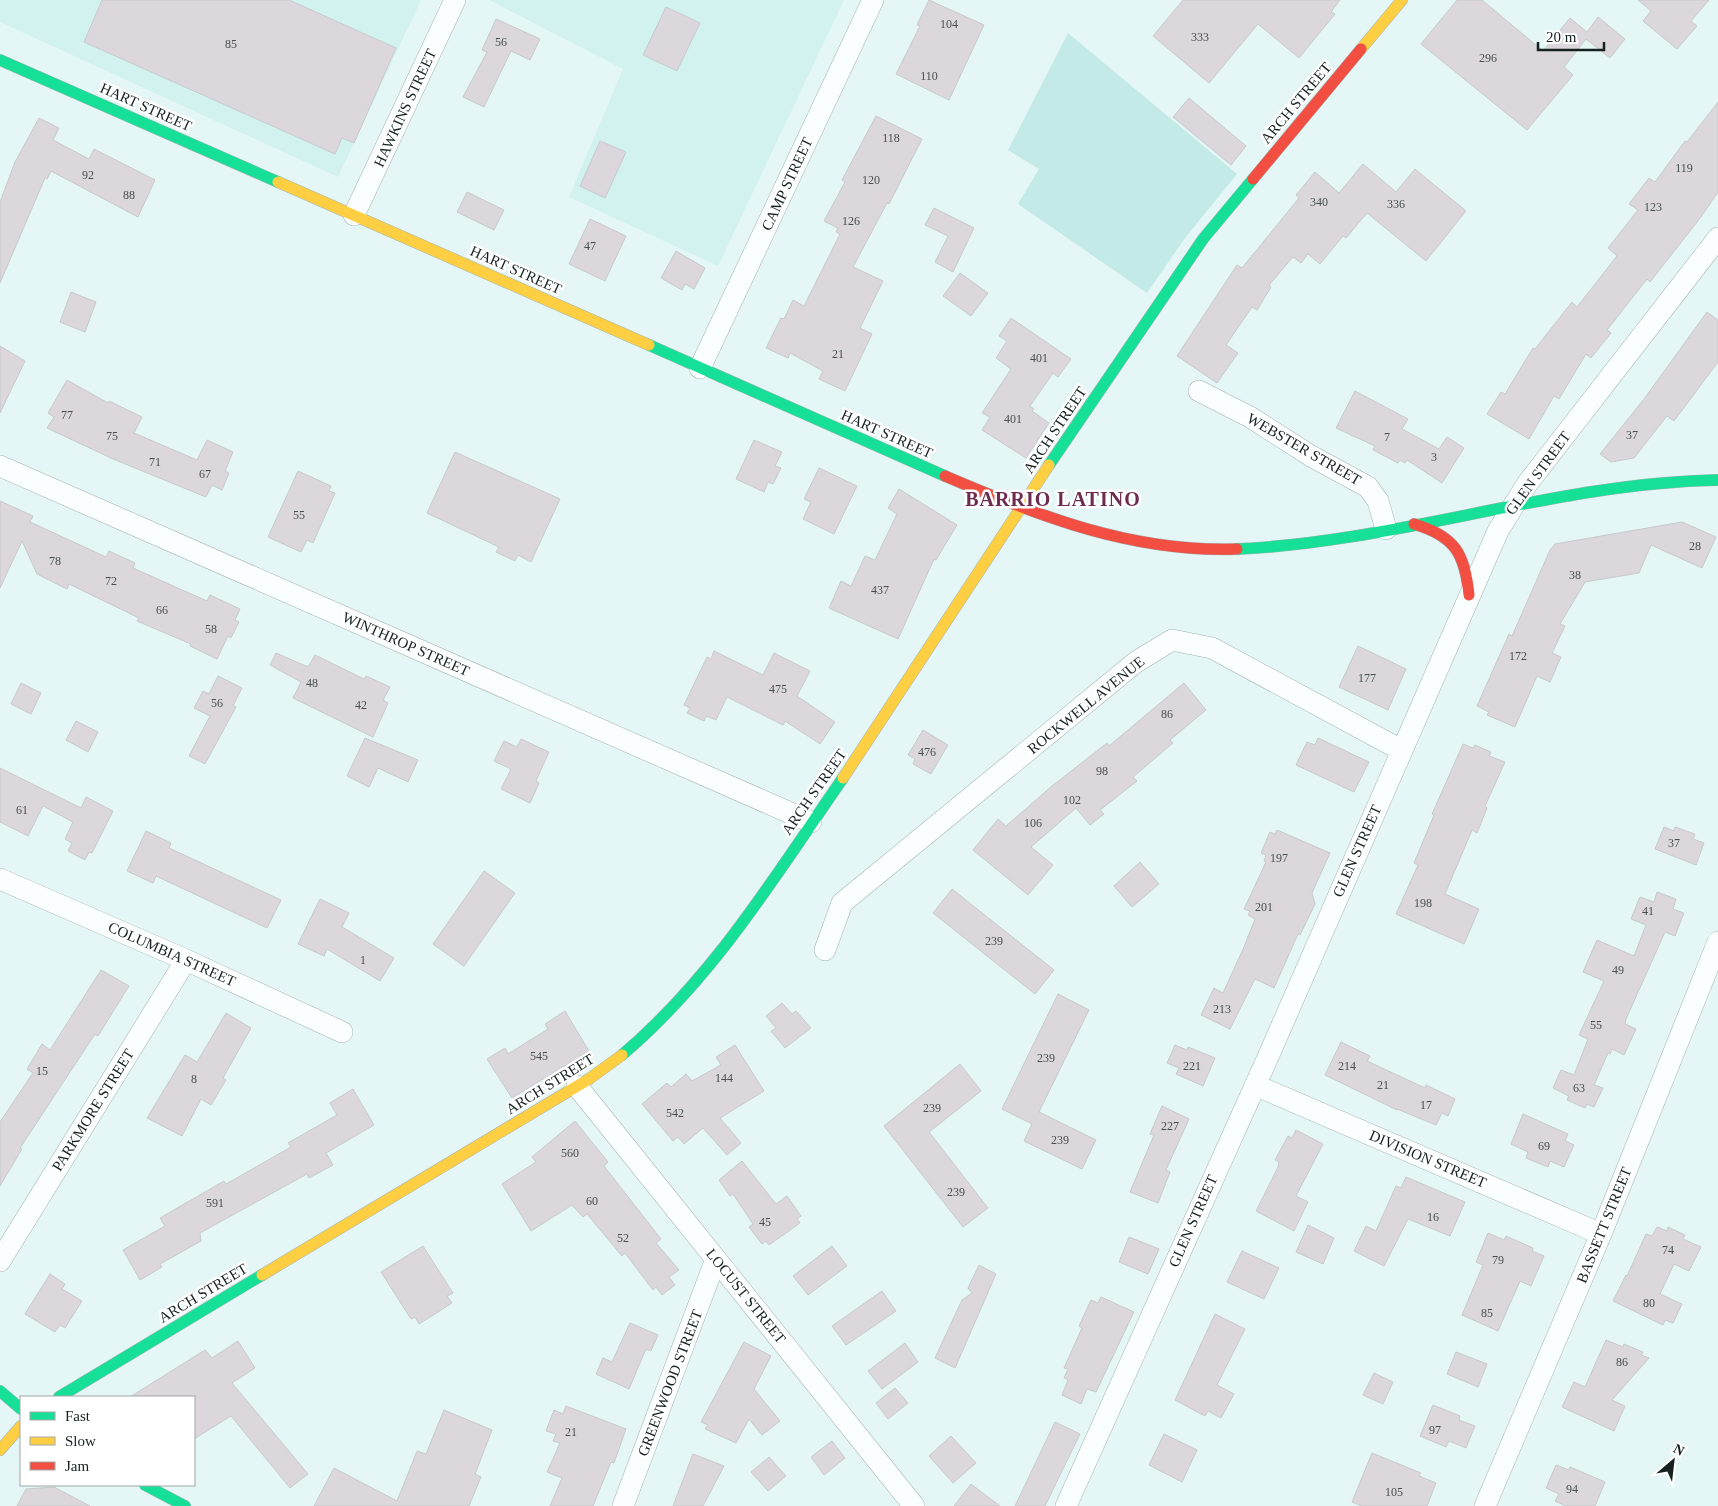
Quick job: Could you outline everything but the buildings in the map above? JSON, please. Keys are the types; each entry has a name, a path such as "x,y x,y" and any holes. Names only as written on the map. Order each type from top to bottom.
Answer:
{"main road":[{"name":"ARCH STREET","path":"61,1396 577,1086 612,1063 637,1043 690,990 734,934 845,775 1203,239 1402,0"},
{"name":"HART STREET","path":"1,63 354,215 1021,509"},
{"path":"1021,509 1108,536 1148,543 1208,549 1288,545 1640,484 1718,480"},
{"path":"1414,524 1435,531 1457,548 1466,569 1469,595"},
{"path":"0,1391 20,1408"},
{"path":"0,1450 20,1427"},
{"path":"147,1486 185,1506"}],"street":[{"name":"HAWKINS STREET","path":"354,215 455,0"},
{"name":"CAMP STREET","path":"700,368 873,0"},
{"name":"GLEN STREET","path":"1066,1506 1255,1085 1469,595 1512,506 1718,238"},
{"name":"WEBSTER STREET","path":"1198,391 1250,417 1311,456 1368,488 1378,501 1386,529"},
{"name":"WINTHROP STREET","path":"0,466 811,822"},
{"name":"ROCKWELL AVENUE","path":"825,950 842,903 1136,662 1172,640 1212,648 1401,750"},
{"name":"COLUMBIA STREET","path":"0,879 186,960 342,1032"},
{"name":"BASSETT STREET","path":"1485,1506 1601,1234 1718,942"},
{"name":"PARKMORE STREET","path":"0,1260 186,960"},
{"name":"DIVISION STREET","path":"1255,1085 1601,1234"},
{"name":"LOCUST STREET","path":"577,1086 914,1506"},
{"name":"GREENWOOD STREET","path":"623,1506 716,1259"}],"shaded area":[{"path":"0,0 421,0 338,177 0,22"},
{"path":"489,0 844,0 718,266 569,197 623,69"},
{"path":"1068,33 1237,174 1185,238 1147,293 1018,204 1039,169 1008,150"}],"traffic: fast":[{"path":"0,60 278,182"},
{"path":"1049,465 1203,239 1253,179"},
{"path":"649,345 945,476"},
{"path":"1237,549 1358,536 1597,491 1657,484 1718,480"},
{"path":"622,1055 686,993 742,924 843,778"},
{"path":"61,1396 262,1275"},
{"path":"0,1391 20,1408"},
{"path":"147,1486 185,1506"}],"traffic: slow":[{"path":"1361,49 1402,0"},
{"path":"278,182 649,345"},
{"path":"843,778 1049,465"},
{"path":"262,1275 589,1079 622,1055"},
{"path":"0,1450 20,1427"}],"traffic: jam":[{"path":"1253,179 1361,49"},
{"path":"945,476 1015,505 1087,529 1161,545 1199,549 1237,549"},
{"path":"1414,524 1439,534 1455,549 1461,558 1469,595"}],"district":[{"name":"BARRIO LATINO","path":"1053,499"}]}
